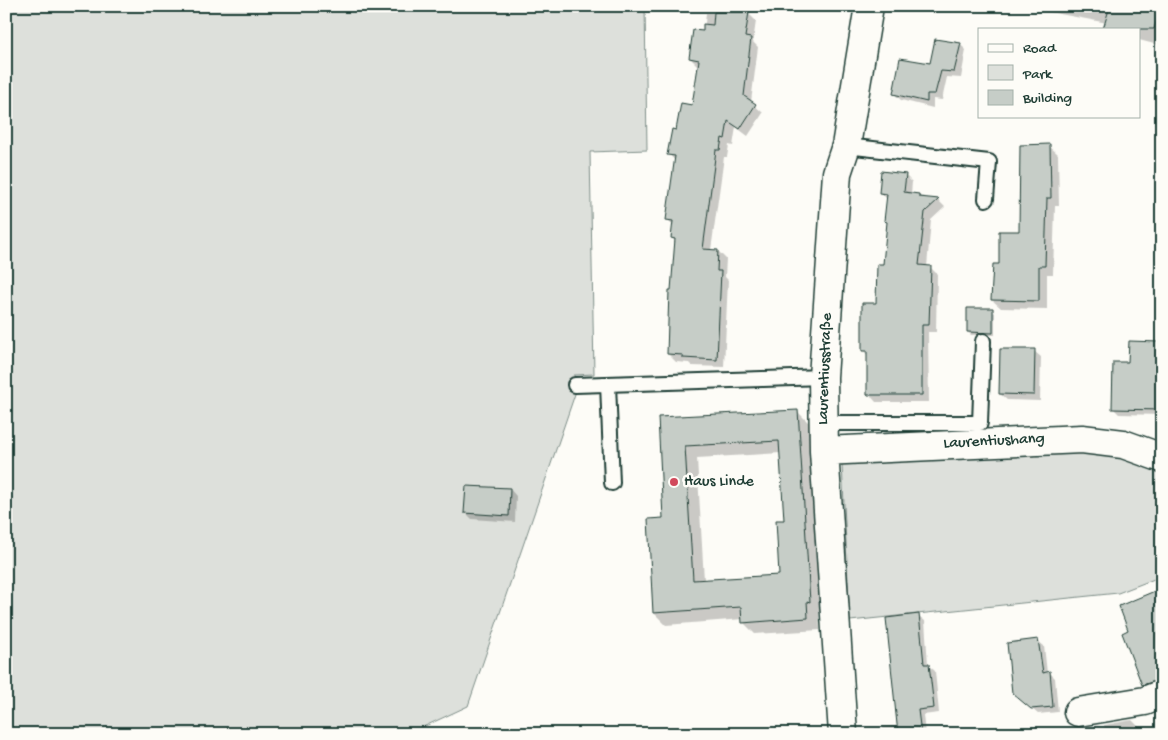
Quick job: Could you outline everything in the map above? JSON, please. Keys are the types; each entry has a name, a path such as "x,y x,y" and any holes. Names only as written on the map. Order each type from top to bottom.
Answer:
{"street":[{"name":"Laurentiusstraße","path":"843,734 824,451 824,376 837,173 846,146 869,6"},
{"name":"Laurentiushang","path":"824,451 1082,438 1123,444 1162,458"},
{"path":"1078,712 1145,700 1162,694"}],"lane":[{"path":"846,146 989,162 986,199"},
{"path":"824,423 980,423 982,341"},
{"path":"575,385 824,376"},
{"path":"608,384 612,483"}],"green space":[{"path":"6,6 645,6 647,150 590,152 594,374 574,375 575,394 468,706 408,734 6,734"},
{"path":"1074,450 1118,455 1162,472 1162,576 1118,593 850,621 842,464 850,462"}],"building":[{"path":"1110,6 1161,6 1154,29 1103,28"},
{"path":"714,12 749,12 745,37 751,38 744,96 756,104 740,129 728,121 725,139 722,138 720,150 716,150 703,249 718,250 717,271 721,271 717,360 683,358 683,355 667,354 669,290 671,290 675,239 671,238 673,221 666,220 675,156 667,155 672,129 676,130 681,103 692,105 699,60 689,58 693,30 703,31 703,24 713,25"},
{"path":"935,39 961,43 954,72 941,71 935,94 927,94 927,102 893,94 900,58 930,63"},
{"path":"1050,144 1051,198 1047,198 1045,266 1039,266 1039,301 991,300 993,264 999,264 999,231 1019,231 1020,145"},
{"path":"881,171 906,174 904,192 919,194 919,197 939,199 925,212 919,265 931,266 929,325 922,325 922,395 867,395 867,351 862,351 862,303 876,303 877,264 883,264 887,222 884,221 887,194 879,193"},
{"path":"967,308 993,308 993,333 967,332"},
{"path":"1129,341 1159,342 1158,363 1162,363 1161,410 1112,409 1113,362 1128,362"},
{"path":"1000,349 1035,349 1034,395 999,394"},
{"name":"Haus Linde","path":"798,410 810,602 807,601 808,618 742,623 741,607 653,613 648,519 663,518 658,417","holes":["779,441 784,520 776,520 779,575 693,580 685,446"]},
{"path":"466,486 510,488 509,516 464,513"},
{"path":"1162,588 1162,679 1142,685 1122,633 1128,630 1119,606"},
{"path":"919,614 924,664 929,664 934,708 918,710 921,734 898,734 886,618"},
{"path":"1038,639 1043,673 1050,671 1053,707 1031,709 1012,693 1007,643"}],"place":[{"name":"Haus Linde","path":"674,482"}]}
